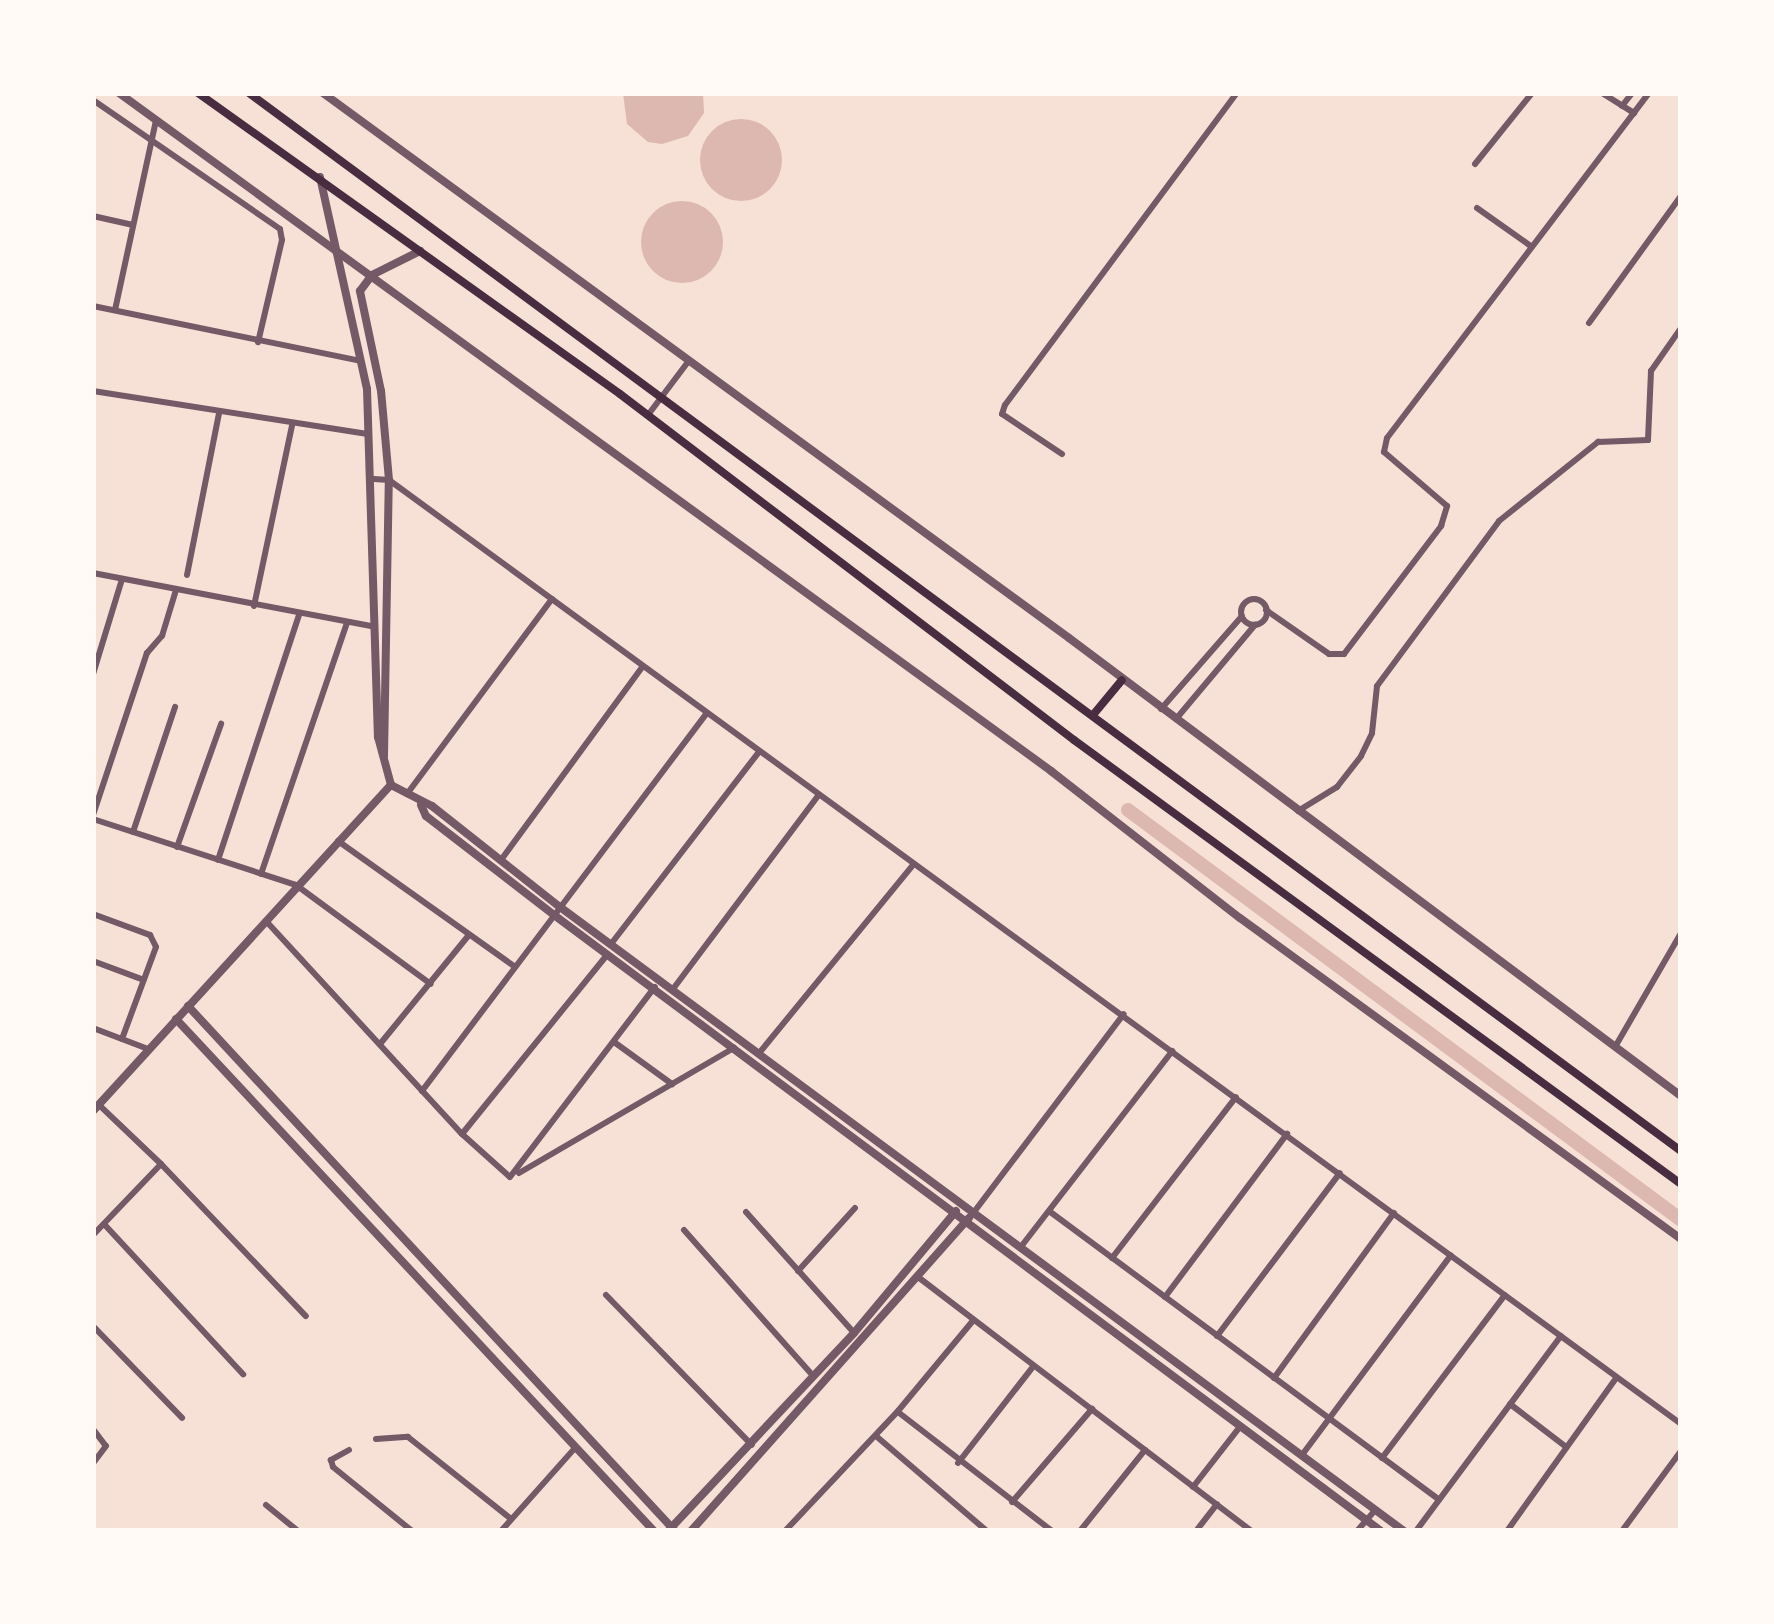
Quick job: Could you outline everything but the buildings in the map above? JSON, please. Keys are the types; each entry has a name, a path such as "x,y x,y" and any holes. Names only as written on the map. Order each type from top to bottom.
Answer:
{"main road":[{"path":"198,93 648,415 1075,740 1681,1184"},
{"path":"249,93 1681,1150"},
{"path":"1093,715 1122,680"}],"street":[{"path":"119,93 372,274 1681,1239"},
{"path":"323,93 1681,1096"},
{"path":"1062,454 1002,414 1005,405 1238,93"},
{"path":"1475,164 1532,93"},
{"path":"1602,93 1634,113"},
{"path":"1622,106 1632,93"},
{"path":"1161,709 1251,600 1328,654 1344,654 1442,526 1447,506 1384,452 1387,438 1649,93"},
{"path":"93,100 280,229 282,240 258,342"},
{"path":"115,310 156,119"},
{"path":"320,177 361,361 371,435 378,737 391,785 432,806 557,911"},
{"path":"1588,323 1681,196"},
{"path":"1477,208 1532,247"},
{"path":"93,216 133,225"},
{"path":"384,758 388,480 381,392 361,296 372,274 422,250"},
{"path":"93,305 361,361"},
{"path":"1298,811 1330,793 1361,756 1372,733 1377,686 1513,506 1598,442 1648,440 1651,371 1681,328"},
{"path":"648,415 688,362"},
{"path":"93,391 371,435"},
{"path":"187,575 219,413"},
{"path":"254,606 292,425"},
{"path":"374,479 388,480 1681,1424"},
{"path":"93,573 375,627"},
{"path":"93,674 122,579"},
{"path":"176,590 162,635 147,653 93,817 296,886 430,984"},
{"path":"406,795 552,599"},
{"path":"1175,719 1266,610"},
{"path":"218,860 298,615"},
{"path":"1242,616 1255,625"},
{"path":"261,874 347,623"},
{"path":"500,862 641,669"},
{"path":"134,832 175,707"},
{"path":"422,1090 704,715"},
{"path":"177,847 221,724"},
{"path":"462,1134 758,753"},
{"path":"306,1316 161,1164 96,1108 391,785"},
{"path":"673,988 818,796"},
{"path":"421,803 426,816 609,949 734,1048 970,1216 1239,1428 1381,1531"},
{"path":"338,841 515,967"},
{"path":"760,1052 914,864"},
{"path":"93,914 154,940 122,1039"},
{"path":"266,921 507,1177 734,1048"},
{"path":"1615,1046 1681,933"},
{"path":"380,1045 469,935"},
{"path":"609,949 673,988 844,1114 959,1208"},
{"path":"93,961 144,980"},
{"path":"515,1175 655,987"},
{"path":"188,1006 672,1530 854,1334 959,1208"},
{"path":"691,1531 970,1216 1124,1014"},
{"path":"176,1019 654,1531"},
{"path":"93,1028 148,1049"},
{"path":"614,1042 672,1084"},
{"path":"1020,1248 1173,1050"},
{"path":"1112,1258 1236,1096"},
{"path":"1165,1297 1287,1134"},
{"path":"93,1235 161,1164"},
{"path":"1217,1336 1340,1173"},
{"path":"798,1270 855,1208"},
{"path":"1049,1211 1439,1501"},
{"path":"746,1212 854,1334"},
{"path":"1274,1378 1394,1213"},
{"path":"970,1216 1404,1531"},
{"path":"104,1224 243,1373"},
{"path":"683,1230 813,1376"},
{"path":"1302,1455 1326,1416 1451,1255"},
{"path":"918,1277 1251,1531"},
{"path":"1382,1458 1505,1294"},
{"path":"606,1295 752,1445"},
{"path":"785,1531 898,1412 972,1322"},
{"path":"93,1326 182,1418"},
{"path":"1416,1531 1561,1336"},
{"path":"958,1462 1032,1368"},
{"path":"1507,1531 1616,1377"},
{"path":"1510,1404 1566,1447"},
{"path":"1012,1502 1092,1409"},
{"path":"898,1412 1052,1531"},
{"path":"1193,1487 1239,1428"},
{"path":"93,1430 106,1446 93,1463"},
{"path":"874,1434 987,1531"},
{"path":"376,1438 408,1437 511,1519"},
{"path":"501,1531 575,1448"},
{"path":"349,1450 331,1460 334,1467 412,1531"},
{"path":"1079,1531 1144,1450"},
{"path":"1622,1531 1681,1451"},
{"path":"266,1504 298,1531"},
{"path":"1196,1531 1216,1504"},
{"path":"1357,1531 1375,1510"}],"shaded area":[{"path":"623,93 703,93 704,113 688,136 662,144 648,142 627,124"},
{"path":"741,119 770,131 782,160 770,189 741,201 712,189 700,160 712,131"},
{"path":"682,201 711,213 723,242 711,271 682,283 653,271 641,242 653,213"}],"waterway":[{"path":"1128,810 1681,1220"}]}
